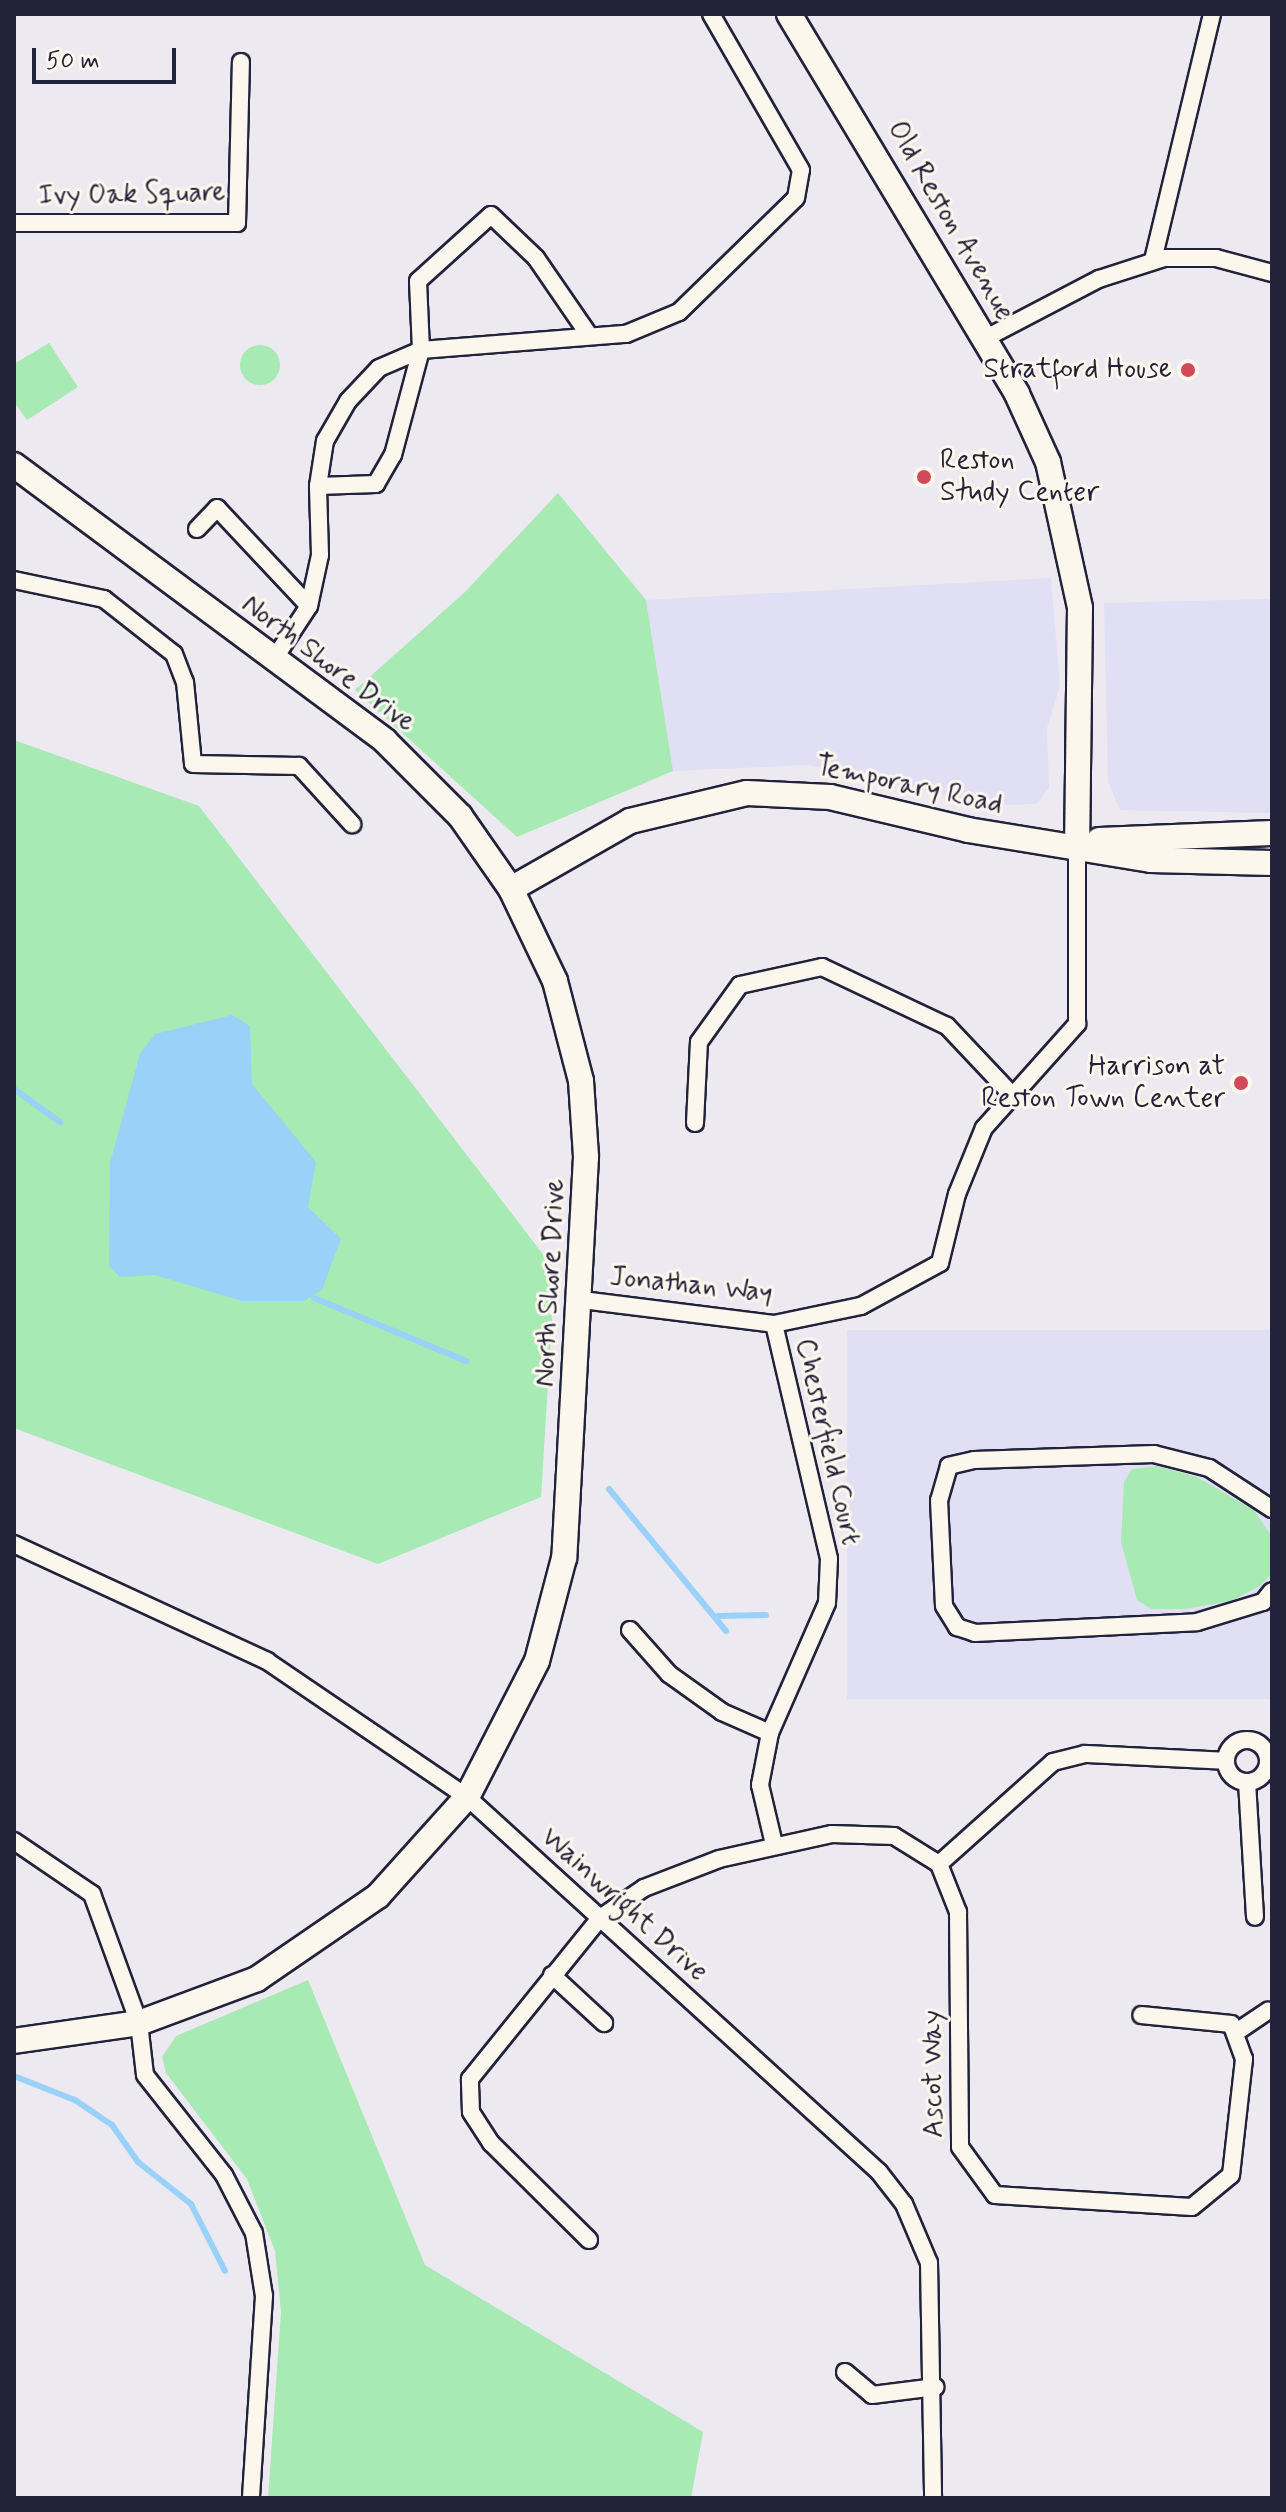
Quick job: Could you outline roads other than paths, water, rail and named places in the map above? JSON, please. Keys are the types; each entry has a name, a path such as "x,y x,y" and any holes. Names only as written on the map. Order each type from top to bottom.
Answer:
{"street":[{"path":"274,659 309,606 320,555 318,486 325,441 348,401 379,368 421,350 626,334 679,312 796,198 801,170 711,14"},
{"name":"Old Reston Avenue","path":"789,14 984,339 1048,462 1074,557 1081,640 1077,843"},
{"path":"1153,260 1212,14"},
{"name":"Ivy Oak Square","path":"14,223 237,223 241,62"},
{"path":"318,486 376,484 398,441 421,350 418,281 491,215 536,258 589,335"},
{"path":"984,339 1153,260 1216,258 1272,273"},
{"name":"North Shore Drive","path":"14,465 274,659 425,777 511,889 555,981 581,1081 582,1300 570,1506 552,1611 517,1709 467,1797 378,1896 302,1953 215,1998 139,2023 14,2041"},
{"path":"197,529 217,508 309,606"},
{"path":"14,580 104,599 174,654 185,682 193,764 299,766 352,824"},
{"name":"Temporary Road","path":"511,889 630,821 747,793 830,797 968,830 1077,843 1151,860 1272,863"},
{"name":"Temporary Road","path":"1077,843 1272,833"},
{"name":"Jonathan Way","path":"582,1300 774,1324 861,1306 906,1287 940,1263 966,1165 1011,1094 1069,1041 1077,1024 1077,843"},
{"path":"695,1123 699,1042 740,985 822,967 947,1026 1011,1094"},
{"name":"Chesterfield Court","path":"774,1324 829,1559 827,1603 770,1733 760,1785 774,1844"},
{"path":"1272,1509 1209,1468 1154,1454 974,1460 949,1466 939,1500 944,1606 957,1627 975,1633 1197,1622 1263,1602 1272,1591"},
{"name":"Wainwright Drive","path":"14,1544 267,1661 467,1797 879,2172 904,2204 930,2273 935,2387 933,2498"},
{"path":"630,1630 669,1674 722,1712 770,1733"},
{"path":"1226,1761 1247,1740 1265,1750 1266,1771 1247,1782"},
{"path":"589,2240 491,2143 468,2095 475,2065 600,1918 644,1888 774,1844 832,1834 894,1836 939,1864 1053,1762 1085,1754 1226,1761 1247,1782 1255,1917"},
{"path":"14,1841 92,1894 139,2023 145,2075 241,2203 262,2263 251,2498"},
{"name":"Ascot Way","path":"939,1864 958,1912 960,2147 995,2195 1192,2207 1231,2175 1244,2059 1235,2033"},
{"path":"552,1975 604,2023"},
{"path":"1141,2015 1231,2024 1235,2033 1268,2011"},
{"path":"845,2372 872,2395 935,2387"}],"water":[{"path":"232,1015 250,1026 252,1084 316,1162 308,1207 341,1239 322,1290 304,1301 242,1301 155,1275 120,1277 109,1266 110,1163 140,1054 155,1034"}],"waterway":[{"path":"14,1089 60,1122"},
{"path":"314,1298 466,1361"},
{"path":"609,1489 726,1631"},
{"path":"718,1616 766,1615"},
{"path":"14,2076 75,2100 112,2125 138,2162 191,2204 225,2271"}],"place":[{"name":"Stratford House","path":"1188,370"},
{"name":"Reston Study Center","path":"924,477"},
{"name":"Harrison at Reston Town Center","path":"1241,1083"}]}
